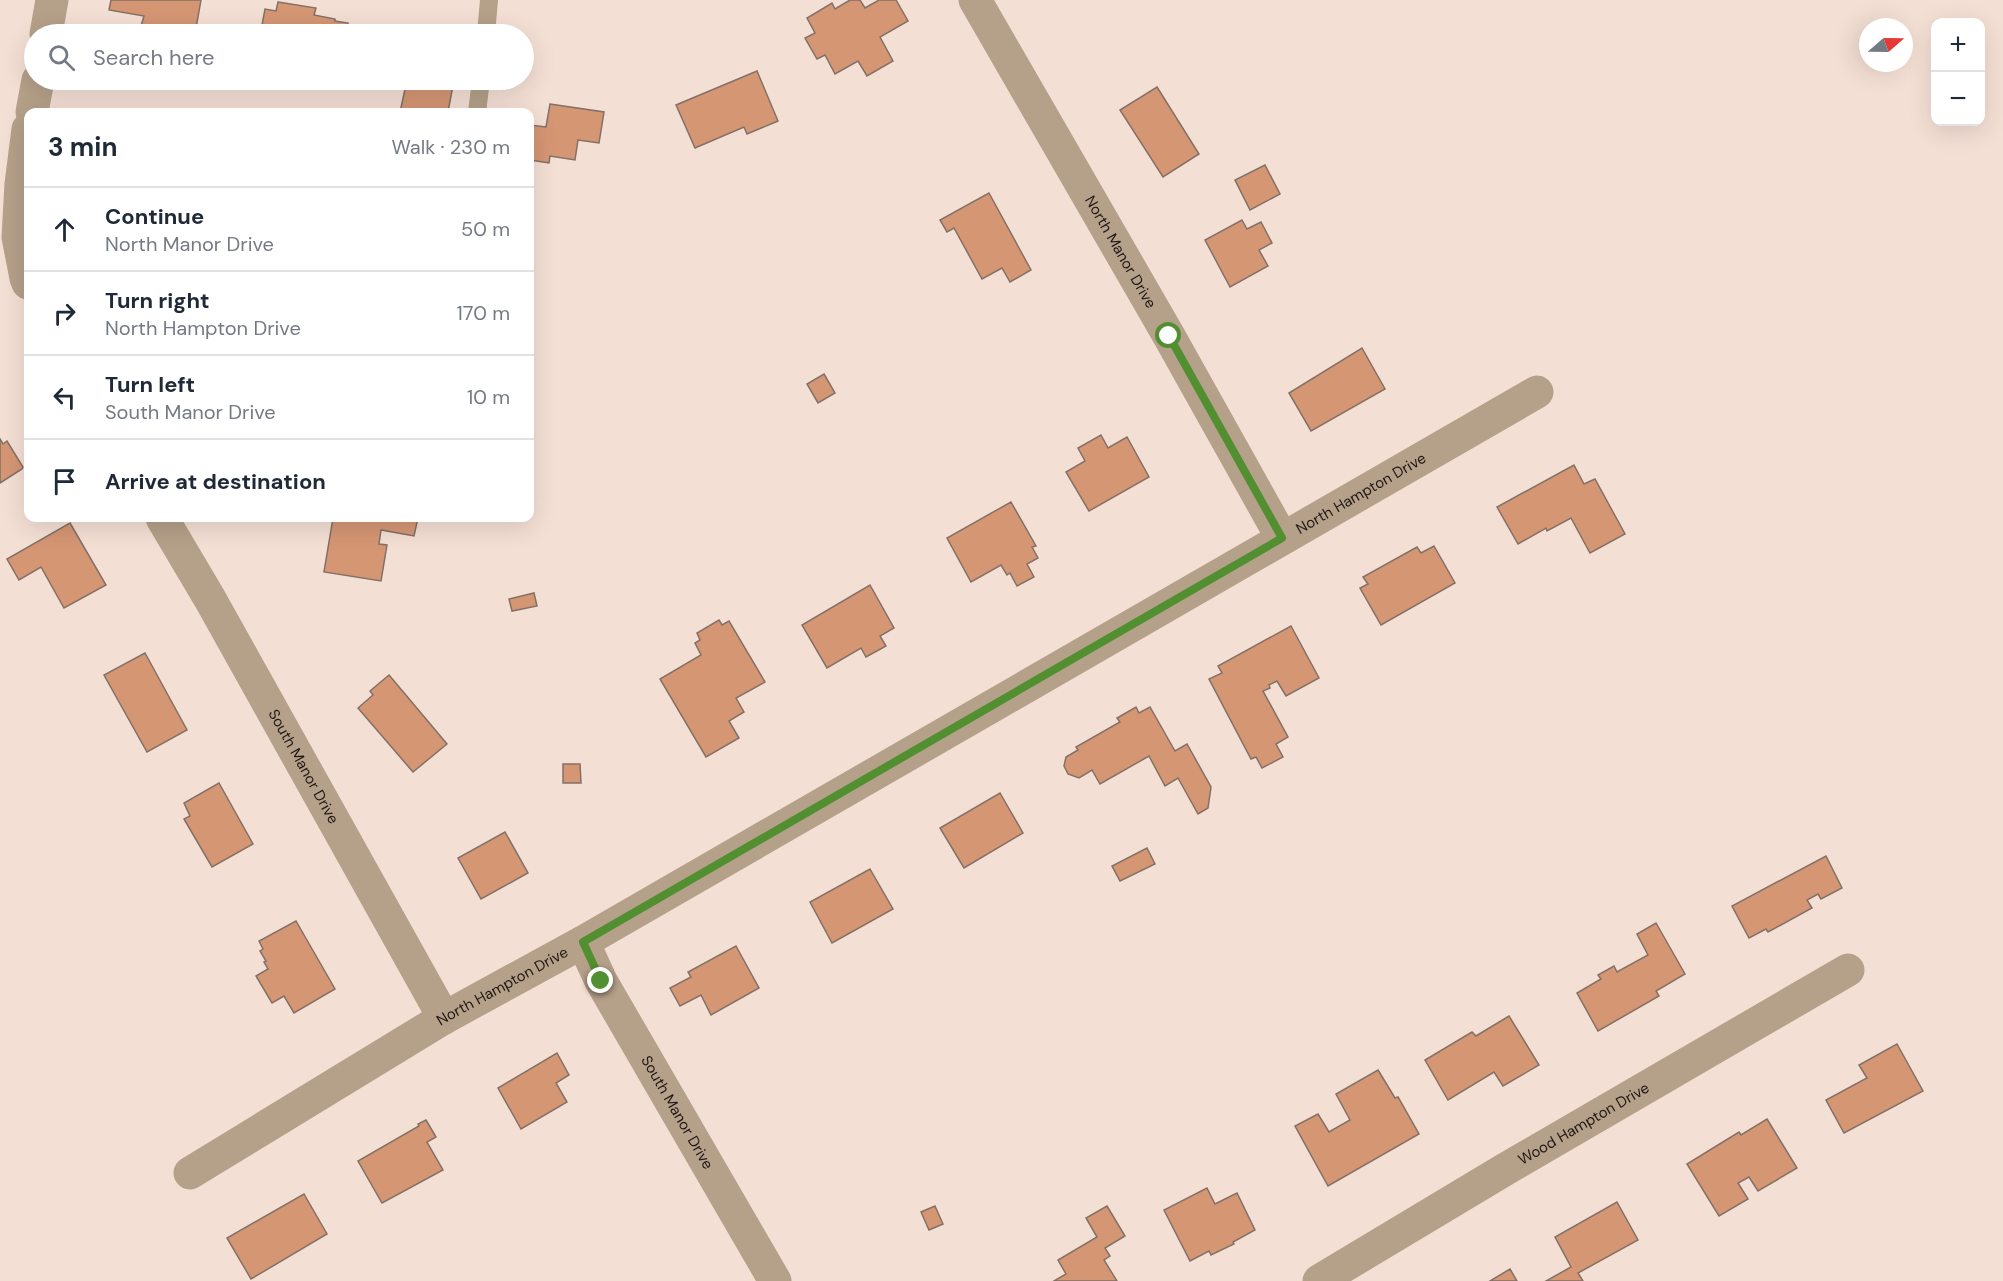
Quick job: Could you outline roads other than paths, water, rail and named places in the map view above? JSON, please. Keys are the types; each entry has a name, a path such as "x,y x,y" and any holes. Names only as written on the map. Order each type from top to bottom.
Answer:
{"street":[{"path":"48,24 52,0"},
{"name":"North Manor Drive","path":"975,0 1169,336 1282,538"},
{"path":"33,108 36,90"},
{"path":"24,160 18,237 24,268"},
{"name":"North Hampton Drive","path":"190,1173 444,1018 583,942 1537,392"},
{"name":"South Manor Drive","path":"164,522 210,599 444,1018"},
{"name":"South Manor Drive","path":"583,942 601,981 775,1281"},
{"name":"Wood Hampton Drive","path":"1319,1281 1504,1170 1848,970"}],"lane":[{"path":"487,24 489,0"},
{"path":"478,108 480,90"}]}
